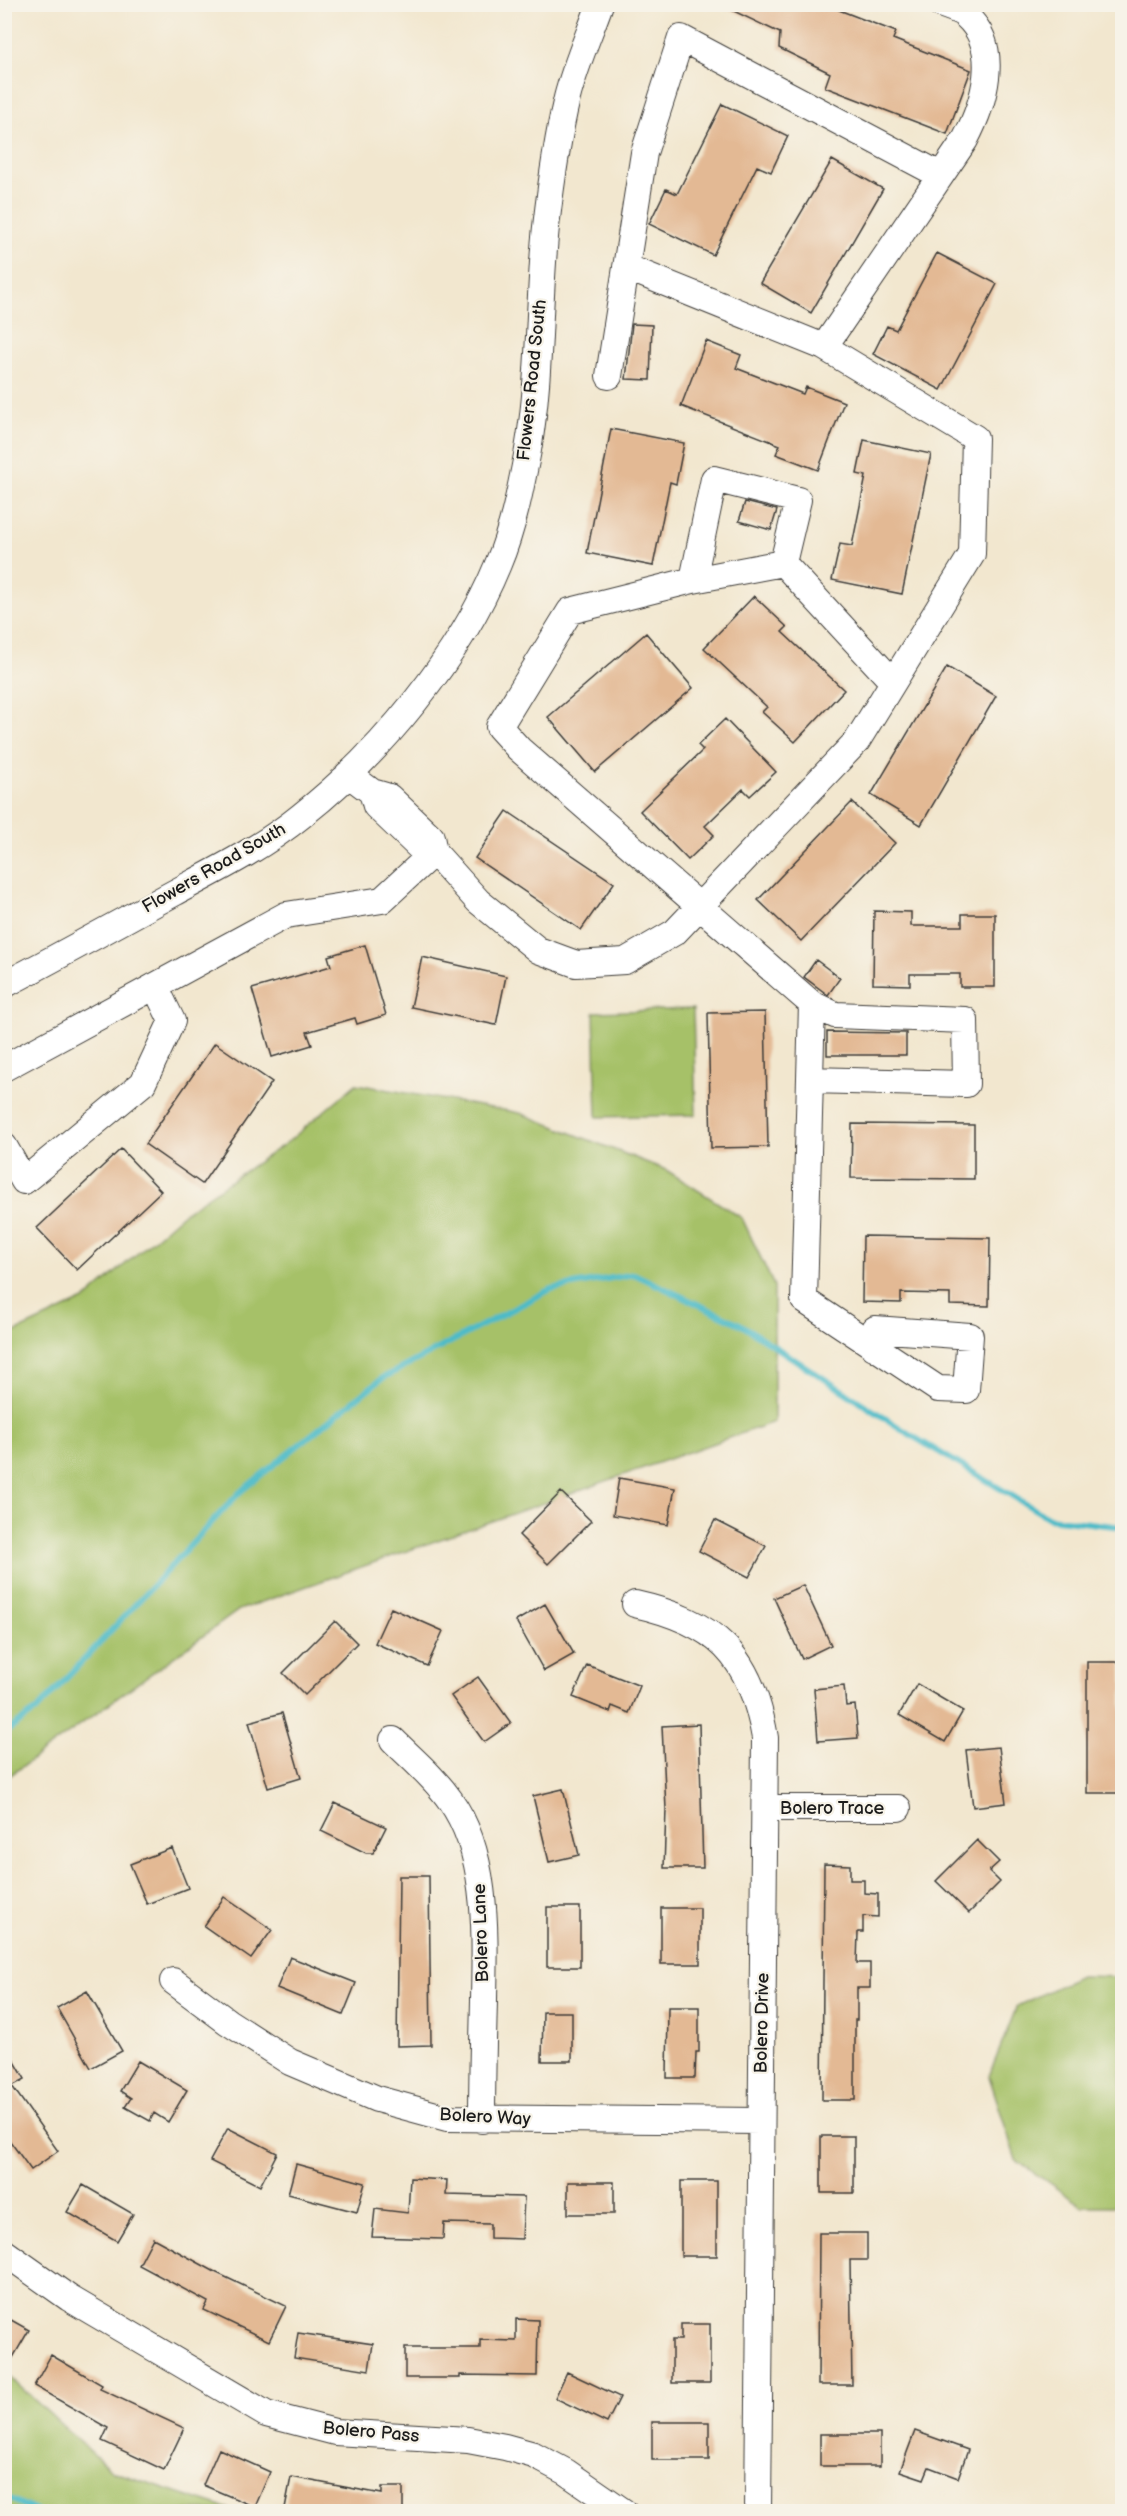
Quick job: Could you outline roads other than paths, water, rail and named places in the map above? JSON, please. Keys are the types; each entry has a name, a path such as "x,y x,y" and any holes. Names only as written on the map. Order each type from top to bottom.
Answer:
{"street":[{"name":"Flowers Road South","path":"4,985 231,862 300,817 348,774 394,726 430,683 472,618 499,563 528,449 537,372 545,230 554,160 568,95 600,4"},
{"path":"824,347 965,140 978,115 986,79 987,54 979,30 964,14 941,4"},
{"path":"609,376 644,153 681,38 940,175"},
{"path":"348,774 374,799 373,822 426,860 538,950 576,964 625,961 675,932 857,741 972,554 975,438 824,347 626,267"},
{"path":"693,580 714,480 798,500 783,563"},
{"path":"783,563 893,682"},
{"path":"783,563 693,580 570,611 499,727 519,749 812,1005 835,1015 965,1020 966,1084 810,1080"},
{"path":"4,1068 286,915 382,900 426,860"},
{"path":"4,1146 24,1181 143,1083 172,1021 155,986"},
{"path":"812,1005 804,1300 874,1347"},
{"name":"Bolero Drive","path":"635,1604 687,1619 713,1634 732,1653 747,1676 760,1709 765,1738 758,2511"},
{"name":"Bolero Lane","path":"393,1740 429,1775 450,1801 468,1837 482,1885 485,1929 482,2120"},
{"name":"Bolero Trace","path":"765,1808 898,1808"},
{"name":"Bolero Way","path":"173,1981 228,2022 290,2062 376,2099 447,2118 760,2121"},
{"name":"Bolero Pass","path":"4,2252 69,2298 266,2414 335,2432 468,2440 505,2447 542,2459 566,2472 624,2511"}],"waterway":[{"path":"4,1733 36,1711 240,1492 381,1379 551,1289 634,1274 740,1324 914,1437 1049,1518 1122,1527"},
{"path":"4,2496 38,2512"}]}
